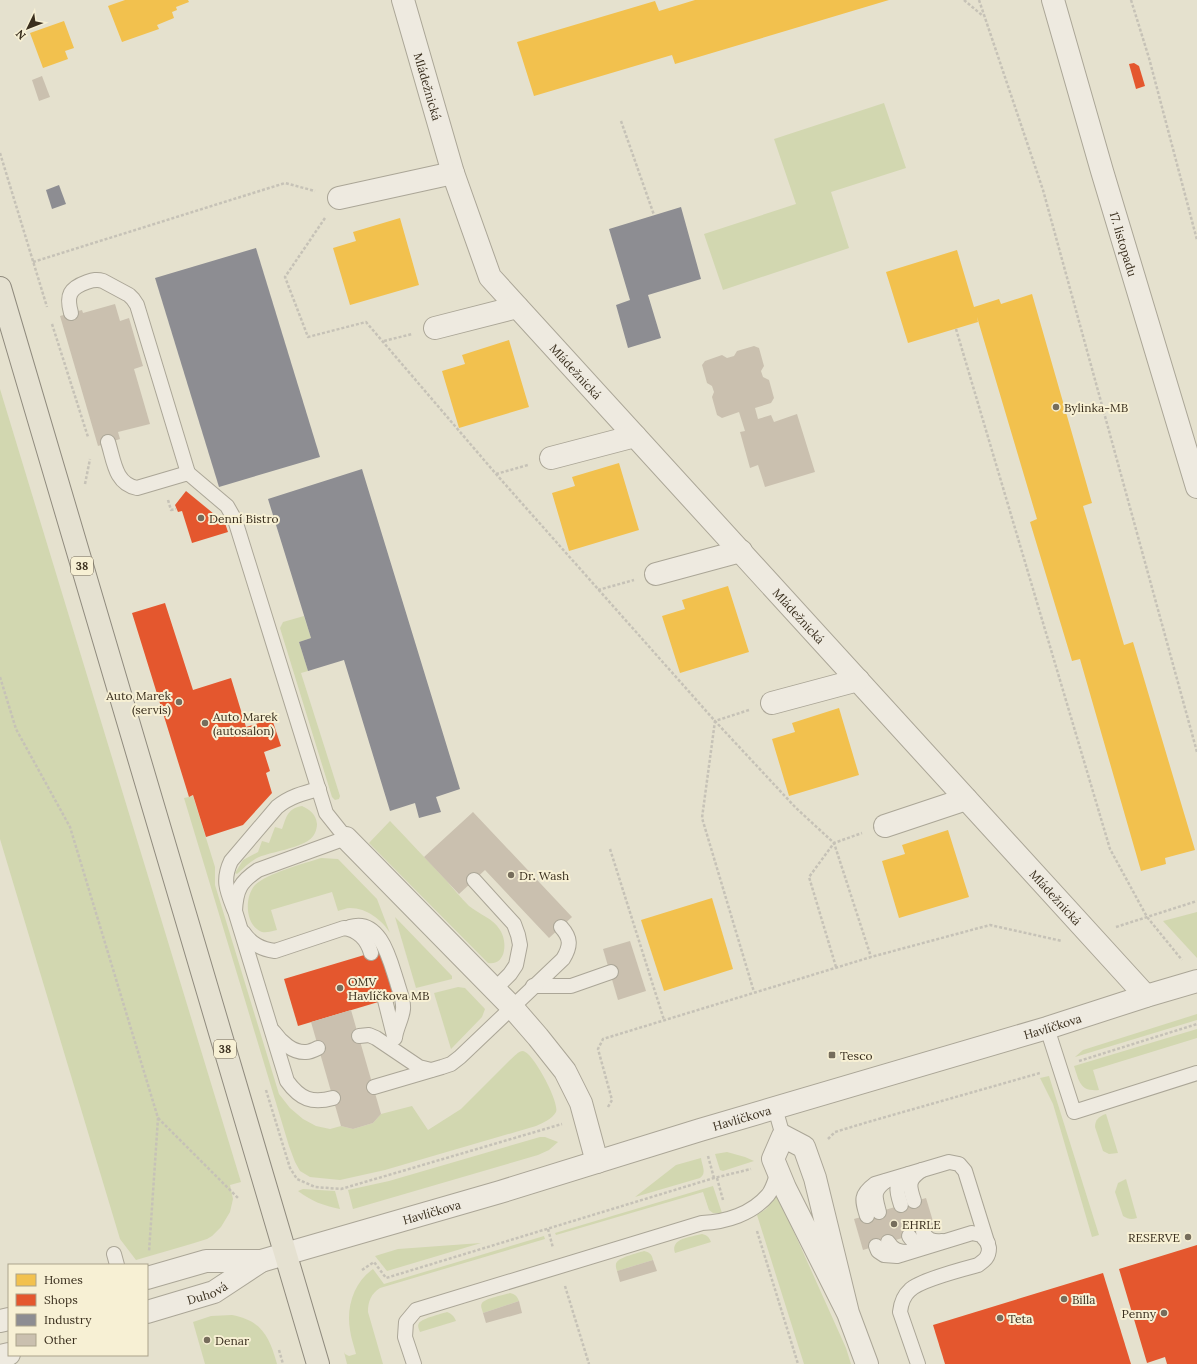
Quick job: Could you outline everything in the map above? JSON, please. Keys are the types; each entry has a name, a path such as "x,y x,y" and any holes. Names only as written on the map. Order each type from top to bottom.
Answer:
{"main road":[{"name":"38","path":"0,288 318,1364"}],"street":[{"name":"Mládežnická","path":"403,0 453,173 490,277 1146,996"},
{"name":"17. listopadu","path":"1053,0 1197,487"},
{"path":"339,198 453,173"},
{"path":"435,328 517,307"},
{"path":"551,458 635,436"},
{"path":"656,574 741,551"},
{"path":"772,703 858,680"},
{"path":"885,826 966,799"},
{"path":"346,838 512,1007 566,1071 581,1103 597,1162"},
{"name":"Havlíčkova","path":"286,1254 1047,1028 1197,981"},
{"path":"848,1314 815,1178 804,1147 783,1136 773,1159 848,1314 867,1364"},
{"name":"Duhová","path":"148,1268 206,1261 260,1261 286,1254"},
{"name":"Duhová","path":"148,1312 214,1292 260,1261"}],"lane":[{"path":"71,313 68,299 74,288 78,285 98,279 134,299 188,473 227,506 235,520 326,813 346,838 258,870 247,877 240,887 236,897 235,911"},
{"path":"108,442 117,473 125,484 130,487 137,488 188,473"},
{"path":"319,789 292,797 276,807 231,861 226,871 226,882 228,895 241,928 287,1081 301,1096 311,1100 321,1102 333,1098"},
{"path":"474,880 514,924 520,945 516,965 510,974 495,989"},
{"path":"241,928 247,938 256,946 265,950 275,951 356,925 372,931 387,949 403,1002 402,1014 396,1030 395,1038"},
{"path":"374,1087 451,1064 563,959 568,951 569,942 566,933 561,927"},
{"path":"344,928 351,929 364,939 371,953"},
{"path":"533,986 571,986 611,972"},
{"path":"385,1000 398,1047 405,1057"},
{"path":"270,1027 279,1039 296,1051 305,1052 318,1048"},
{"path":"1047,1028 1074,1112 1197,1073"},
{"path":"359,1036 369,1035 376,1038 419,1067 431,1070"},
{"path":"775,1108 783,1136"},
{"path":"873,1214 878,1188 888,1180 949,1162 954,1162 965,1171 990,1248 989,1254 984,1261 978,1265 920,1284 910,1289 904,1296 900,1312 918,1364"},
{"path":"414,1364 405,1337 406,1322 416,1310 702,1223 717,1222 743,1214 751,1210 768,1195 778,1172"},
{"path":"907,1203 910,1182 915,1172"},
{"path":"882,1244 892,1247 897,1251 910,1252 972,1233 981,1236 988,1243"},
{"path":"916,1234 938,1243"}],"path":[{"path":"964,0 984,16"},
{"path":"979,0 1043,190 1197,752"},
{"path":"1131,0 1149,58 1197,240"},
{"path":"621,121 654,215"},
{"path":"0,153 47,308"},
{"path":"33,262 285,183 339,198 285,277 308,337 366,322 384,341 496,474 715,721 796,808 834,843 871,957"},
{"path":"52,323 90,443"},
{"path":"384,341 435,328"},
{"path":"956,329 1110,849 1147,917 1182,960"},
{"path":"84,489 90,458"},
{"path":"496,474 551,458"},
{"path":"166,493 171,510 176,508"},
{"path":"598,590 656,574"},
{"path":"0,676 16,729 70,827 158,1118 148,1268"},
{"path":"715,721 772,703"},
{"path":"715,721 702,818 754,992"},
{"path":"836,967 810,877 834,843 885,826"},
{"path":"610,849 664,1020"},
{"path":"265,1087 290,1168 297,1179 315,1187 341,1188 607,1109 612,1100 598,1049 603,1040 836,967 990,926 1069,943 1197,901"},
{"path":"826,1142 835,1132 1197,1024"},
{"path":"158,1118 239,1199"},
{"path":"708,1156 714,1178"},
{"path":"362,1270 374,1262 386,1278 714,1178 746,1170 755,1170"},
{"path":"548,1229 554,1249"},
{"path":"757,1231 798,1364"},
{"path":"564,1284 589,1364"},
{"path":"279,1350 284,1364"}],"green space":[{"path":"884,103 906,168 831,192 849,248 723,290 704,234 796,204 774,139"},
{"path":"0,389 241,1182 230,1185 233,1199 230,1212 221,1227 212,1236 207,1239 136,1260 120,1239 0,839"},
{"path":"304,616 311,638 299,642 308,671 301,673 340,796 339,799 335,800 332,797 280,628 283,622"},
{"path":"193,796 215,867 215,885 279,1094 290,1108 303,1119 316,1126 330,1129 341,1126 353,1129 373,1123 381,1114 412,1106 428,1130 461,1109 510,1060 518,1053 523,1051 539,1068 550,1089 556,1107 556,1112 552,1117 536,1126 385,1170 340,1180 310,1177 300,1171 289,1146 184,798"},
{"path":"302,806 312,813 317,824 316,831 311,839 292,848 259,857 237,874 235,873 243,860 258,852 262,841 269,843 275,827 282,829 290,811"},
{"path":"390,821 469,906 494,922 503,935 504,941 504,952 499,961 488,963 369,843"},
{"path":"321,858 338,859 377,899 390,933 378,919 368,912 350,908 338,911 332,892 271,910 277,930 262,932 256,929 249,918 248,911 249,897 251,890 255,885 276,873"},
{"path":"1197,912 1197,958 1163,921"},
{"path":"395,917 452,976 452,979 416,988"},
{"path":"458,987 465,988 485,1009 482,1017 451,1049 434,993"},
{"path":"1197,1014 1197,1020 1075,1057 1083,1050"},
{"path":"1197,1029 1197,1038 1093,1070 1099,1090 1088,1089 1079,1081 1074,1066"},
{"path":"1049,1076 1099,1235 1092,1237 1053,1104 1040,1078"},
{"path":"1106,1114 1118,1153 1109,1154 1103,1151 1095,1127 1098,1119"},
{"path":"540,1137 545,1137 558,1142 549,1150 538,1155 353,1209 348,1190 389,1181"},
{"path":"727,1152 754,1161 723,1171 720,1170 715,1154"},
{"path":"701,1158 704,1172 700,1178 635,1197 676,1165"},
{"path":"1126,1179 1137,1218 1135,1219 1126,1218 1123,1216 1115,1192 1118,1183"},
{"path":"713,1186 722,1213 713,1213 709,1210 703,1192 556,1235 555,1233"},
{"path":"303,1189 335,1191 340,1209 318,1203 308,1198 298,1191"},
{"path":"776,1197 778,1197 785,1212 846,1348 851,1364 804,1364 757,1215 766,1209"},
{"path":"702,1234 708,1236 711,1242 675,1253 674,1248 678,1241 687,1237"},
{"path":"544,1236 545,1239 380,1288 371,1298 368,1312 383,1364 347,1364 344,1352 349,1356 356,1354 349,1321 349,1313 353,1296 356,1288 366,1274 373,1269 384,1284"},
{"path":"481,1243 387,1271 375,1256 398,1249"},
{"path":"644,1251 652,1256 653,1260 617,1271 616,1264 619,1260"},
{"path":"510,1293 516,1296 519,1301 483,1313 481,1305 484,1301"},
{"path":"447,1312 453,1315 456,1321 420,1332 418,1325 421,1321"},
{"path":"232,1315 251,1321 263,1331 271,1345 277,1364 205,1364 193,1322 211,1316"}],"building: Homes":[{"path":"125,0 188,0 189,2 176,7 177,10 172,12 174,18 157,25 159,29 122,42 108,6"},
{"path":"695,0 889,0 675,64 672,55 534,96 517,42 655,1 659,11"},
{"path":"64,21 74,48 65,51 68,59 43,68 30,33"},
{"path":"400,218 419,285 350,305 333,248 356,241 353,232"},
{"path":"957,250 974,307 999,299 1001,304 1032,294 1092,503 1083,506 1124,645 1133,642 1195,850 1165,858 1166,864 1141,871 1080,659 1072,661 1030,522 1037,519 977,317 978,322 908,343 886,272"},
{"path":"509,340 529,407 459,428 442,371 465,364 462,355"},
{"path":"619,463 639,530 569,551 552,493 575,486 572,477"},
{"path":"728,586 749,652 680,673 662,616 685,609 682,600"},
{"path":"839,708 859,775 789,796 772,739 795,732 792,723"},
{"path":"948,830 969,897 899,918 882,861 905,854 902,845"},
{"path":"712,898 733,969 664,991 641,920"}],"building: Shops":[{"path":"1134,63 1139,66 1145,86 1136,89 1129,64"},
{"name":"Denní Bistro","path":"186,491 225,523 228,532 192,543 182,511 178,512 175,505"},
{"name":"Auto Marek (autosalon)","path":"165,603 193,690 231,678 246,727 272,719 281,746 264,752 270,771 266,773 272,793 243,825 206,837 193,795 189,797 132,613"},
{"name":"OMV Havlíčkova MB","path":"381,950 395,997 298,1026 284,979"},
{"name":"Penny","path":"1197,1245 1197,1364 1167,1364 1165,1357 1147,1363 1119,1269"},
{"name":"Billa","path":"1103,1273 1131,1364 945,1364 933,1325"}],"building: Industry":[{"path":"59,185 66,204 52,209 46,190"},
{"path":"681,207 701,279 648,295 661,338 628,348 616,305 630,300 609,229"},
{"path":"256,248 320,457 219,487 155,278"},
{"path":"362,469 460,789 436,797 441,812 419,818 415,803 390,811 344,660 308,671 299,642 311,638 268,499"}],"building: Other":[{"path":"42,76 50,97 39,101 32,80"},
{"path":"115,304 120,321 129,318 143,366 134,369 150,424 118,432 120,439 98,446 60,316 82,310 83,313"},
{"path":"754,346 759,348 764,366 761,371 763,377 769,380 774,398 771,403 755,408 758,419 771,415 774,422 797,414 815,472 765,487 758,465 750,468 740,432 745,431 739,412 722,418 717,415 712,397 714,392 712,386 707,383 702,365 705,361 722,355 727,358 734,356 737,351"},
{"name":"Dr. Wash","path":"473,812 572,917 549,938 485,870 459,894 424,857"},
{"path":"630,941 646,991 618,1000 603,949"},
{"path":"351,1010 381,1114 373,1123 353,1129 341,1126 311,1022"},
{"name":"EHRLE","path":"926,1198 935,1228 863,1250 854,1219"},
{"path":"653,1260 657,1271 620,1282 617,1271"},
{"path":"519,1301 522,1313 486,1323 483,1313"}],"place":[{"name":"Bylinka-MB","path":"1056,407"},
{"name":"Denní Bistro","path":"201,518"},
{"name":"Auto Marek (servis)","path":"179,702"},
{"name":"Auto Marek (autosalon)","path":"205,723"},
{"name":"Dr. Wash","path":"511,875"},
{"name":"OMV Havlíčkova MB","path":"340,988"},
{"name":"Tesco","path":"832,1055"},
{"name":"EHRLE","path":"894,1224"},
{"name":"RESERVE","path":"1188,1237"},
{"name":"Billa","path":"1064,1299"},
{"name":"Penny","path":"1164,1313"},
{"name":"Teta","path":"1000,1318"},
{"name":"Denar","path":"207,1340"}]}
